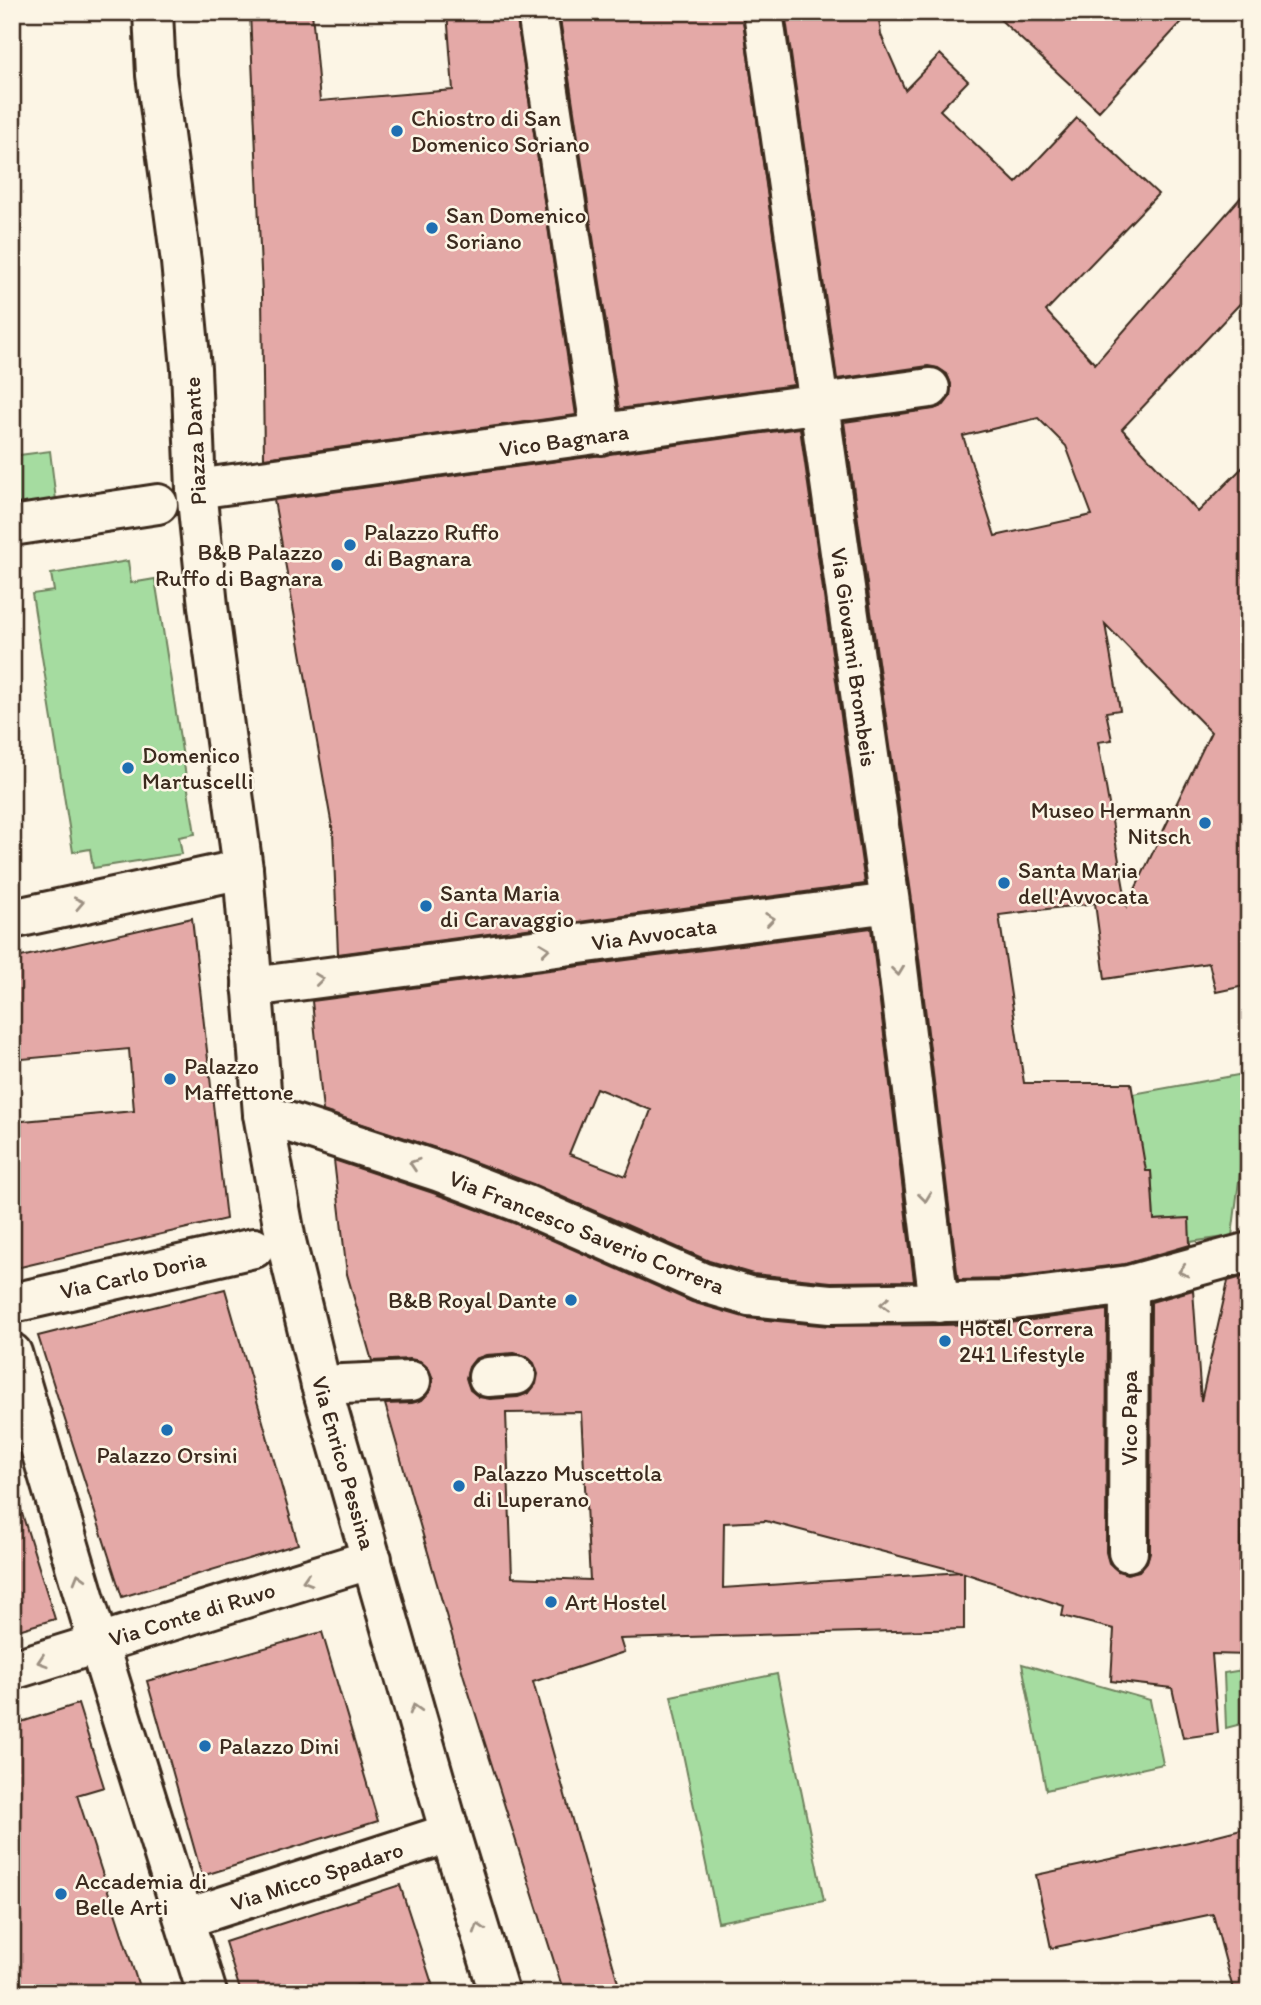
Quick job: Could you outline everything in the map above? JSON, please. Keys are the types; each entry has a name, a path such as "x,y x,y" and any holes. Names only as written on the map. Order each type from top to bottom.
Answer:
{"street":[{"name":"Piazza Dante","path":"153,12 156,75 185,302 191,368 196,489 208,606 243,869 247,921"},
{"path":"537,12 601,435"},
{"name":"Via Giovanni Brombeis","path":"763,12 890,903 939,1303"},
{"name":"Vico Bagnara","path":"196,489 930,388"},
{"path":"12,526 158,503"},
{"path":"12,919 243,869"},
{"name":"Via Avvocata","path":"252,987 890,903"},
{"name":"Via Enrico Pessina","path":"247,921 263,1114 286,1241 321,1385 499,1993"},
{"name":"Via Francesco Saverio Correra","path":"263,1114 474,1185 583,1229 676,1271 749,1296 830,1304 1006,1301 1129,1285 1249,1252"},
{"name":"Via Carlo Doria","path":"13,1303 254,1248"},
{"name":"Vico Papa","path":"1128,1552 1129,1285"},
{"path":"12,1353 98,1643 207,1993"},
{"path":"321,1385 411,1381"},
{"name":"Via Conte di Ruvo","path":"12,1670 372,1559"},
{"name":"Via Micco Spadaro","path":"184,1919 450,1833"}],"green space":[{"path":"50,451 56,500 12,505 12,456"},
{"path":"128,561 131,583 155,579 195,834 179,837 182,854 93,868 90,849 73,852 32,594 54,591 51,574"},
{"path":"1249,1073 1249,1101 1232,1236 1190,1242 1188,1218 1154,1220 1151,1172 1142,1172 1133,1094"},
{"path":"1022,1664 1150,1700 1163,1764 1046,1790"},
{"path":"1249,1669 1249,1722 1226,1728 1224,1673"},
{"path":"777,1674 824,1901 718,1922 671,1696"}],"building":[{"path":"250,12 312,12 320,101 453,90 447,12 516,12 576,415 264,458 262,294"},
{"path":"559,12 742,12 794,385 619,409"},
{"path":"785,12 878,12 881,35 905,90 940,54 968,81 940,110 1016,183 1077,118 1158,194 1046,311 1095,364 1249,188 1249,294 1122,429 1198,512 1249,461 1249,985 1216,992 1209,963 1105,979 1095,903 999,915 1024,1083 1131,1083 1146,1171 1151,1171 1154,1220 1189,1218 1190,1245 1125,1264 1004,1279 958,1280 912,900 844,422 934,409 944,405 950,397 951,384 947,374 928,366 837,379","holes":["1038,418 1066,446 1092,515 995,536 963,436","1105,624 1211,732 1127,906 1098,742 1112,740 1106,712 1120,710"]},
{"path":"992,12 1191,12 1099,111"},
{"path":"800,428 865,884 338,954 333,832 274,500"},
{"name":"Palazzo Maffettone","path":"192,918 226,1219 12,1269 12,1122 134,1111 129,1049 12,1060 12,959"},
{"path":"871,928 914,1281 831,1282 753,1274 709,1261 533,1184 448,1152 323,1111 312,1001","holes":["596,1088 651,1110 626,1176 569,1154"]},
{"path":"334,1160 516,1224 692,1302 747,1318 830,1326 941,1325 1009,1323 1107,1310 1106,1552 1109,1563 1118,1571 1127,1574 1139,1571 1147,1562 1150,1552 1151,1302 1193,1290 1201,1401 1228,1281 1249,1275 1249,1486 1241,1486 1239,1600 1249,1600 1249,1655 1212,1654 1218,1733 1183,1738 1172,1688 1111,1681 1114,1629 1062,1616 1064,1606 964,1573 964,1629 620,1639 624,1652 533,1682 621,1993 564,1993 464,1677 385,1404 422,1400 431,1390 433,1379 429,1369 420,1361 372,1361 347,1274","holes":["514,1353 526,1356 534,1363 538,1374 536,1384 529,1393 518,1397 490,1399 479,1397 470,1390 466,1378 475,1359 486,1355","581,1412 590,1580 512,1577 506,1413","766,1521 962,1572 723,1588 724,1523"]},
{"name":"Palazzo Orsini","path":"225,1289 298,1544 122,1597 38,1336"},
{"path":"20,1507 55,1619 12,1632 12,1508"},
{"name":"Palazzo Dini","path":"322,1632 378,1821 202,1876 147,1681"},
{"name":"Accademia di Belle Arti","path":"78,1704 104,1787 77,1795 141,1993 12,1993 12,1725"},
{"path":"1249,1827 1249,1993 1234,1993 1213,1914 1051,1948 1036,1875"},
{"path":"400,1885 435,1993 364,1993 361,1984 334,1993 241,1993 225,1942"}],"place":[{"name":"Chiostro di San Domenico Soriano","path":"397,131"},
{"name":"San Domenico Soriano","path":"432,228"},
{"name":"Palazzo Ruffo di Bagnara","path":"350,545"},
{"name":"B&B Palazzo Ruffo di Bagnara","path":"337,565"},
{"name":"Domenico Martuscelli","path":"128,768"},
{"name":"Museo Hermann Nitsch","path":"1205,823"},
{"name":"Santa Maria dell'Avvocata","path":"1004,883"},
{"name":"Santa Maria di Caravaggio","path":"426,906"},
{"name":"Palazzo Maffettone","path":"170,1079"},
{"name":"B&B Royal Dante","path":"571,1300"},
{"name":"Hotel Correra 241 Lifestyle","path":"945,1341"},
{"name":"Palazzo Orsini","path":"167,1430"},
{"name":"Palazzo Muscettola di Luperano","path":"459,1486"},
{"name":"Art Hostel","path":"551,1602"},
{"name":"Palazzo Dini","path":"205,1746"},
{"name":"Accademia di Belle Arti","path":"61,1894"}]}
